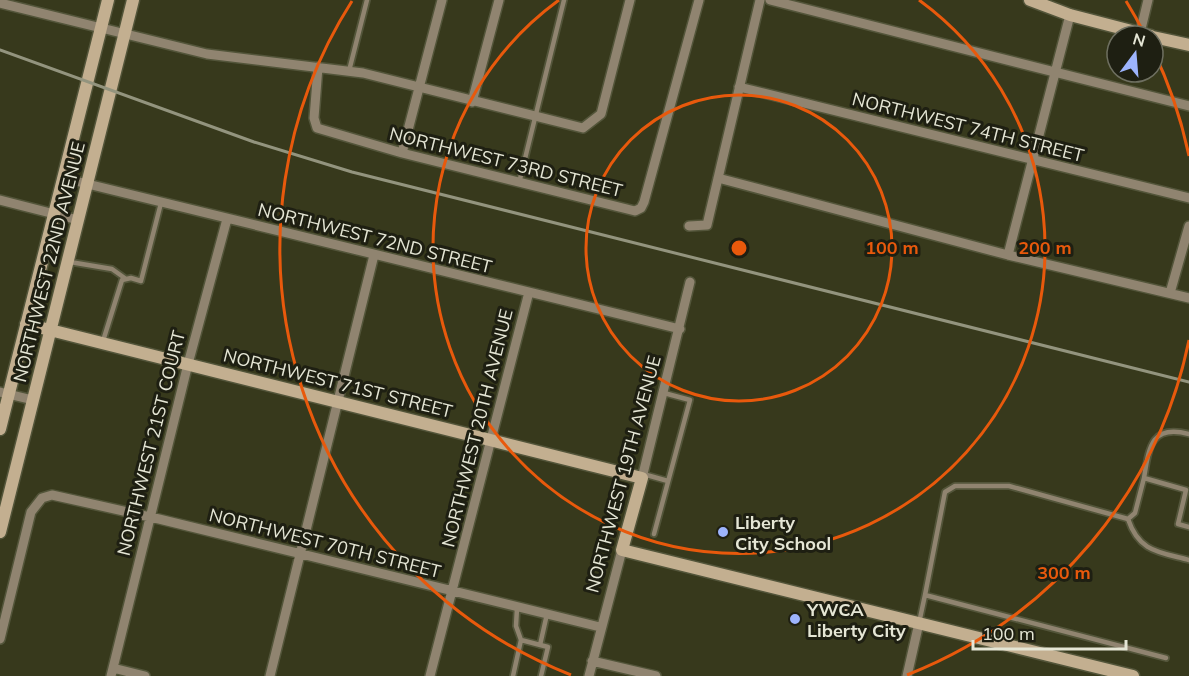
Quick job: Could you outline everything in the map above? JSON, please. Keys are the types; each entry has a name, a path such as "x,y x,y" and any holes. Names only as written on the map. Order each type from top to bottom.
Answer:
{"street":[{"name":"NORTHWEST 22ND AVENUE","path":"0,429 4,393 26,324 108,0"},
{"name":"NORTHWEST 22ND AVENUE","path":"0,532 133,0"},
{"path":"402,153 442,0"},
{"path":"472,102 499,0"},
{"path":"0,3 207,54 349,71 584,128 601,114 630,0"},
{"name":"NORTHWEST 73RD STREET","path":"318,67 314,118 318,128 402,153 631,211 642,208 699,0"},
{"path":"689,226 707,225 760,0"},
{"path":"770,0 1189,106"},
{"path":"1030,0 1112,24"},
{"path":"1148,0 1148,24"},
{"path":"1008,255 1056,72 1064,9"},
{"path":"1165,39 1189,45"},
{"name":"NORTHWEST 74TH STREET","path":"739,87 1189,198"},
{"name":"NORTHWEST 72ND STREET","path":"63,178 680,329"},
{"path":"718,178 1008,255 1189,298"},
{"path":"0,200 78,220"},
{"name":"NORTHWEST 21ST COURT","path":"112,672 188,364 227,219"},
{"path":"1170,293 1189,226"},
{"path":"270,676 374,255"},
{"name":"NORTHWEST 19TH AVENUE","path":"589,676 600,627 664,393 690,282"},
{"name":"NORTHWEST 20TH AVENUE","path":"430,676 489,439 529,292"},
{"name":"NORTHWEST 71ST STREET","path":"26,324 642,476"},
{"path":"4,393 33,400"},
{"name":"NORTHWEST 70TH STREET","path":"0,639 31,512 42,498 58,496 600,627"},
{"path":"622,550 1133,676"},
{"path":"907,676 919,623"},
{"path":"592,661 656,676"},
{"path":"112,672 145,676"}],"lane":[{"path":"349,71 367,0"},
{"path":"519,183 564,0"},
{"path":"68,262 112,269 126,279 141,281 161,203"},
{"path":"102,344 122,280 126,279"},
{"path":"654,534 690,400 664,393"},
{"path":"1128,519 1135,513 1148,452 1153,441 1168,431 1189,434"},
{"path":"642,476 668,481"},
{"path":"1144,478 1186,490 1178,524 1189,527"},
{"path":"919,623 945,492 955,486 1009,486 1128,519 1140,543 1151,549 1189,560"},
{"path":"925,595 1166,658"},
{"path":"513,676 521,640 516,626 517,607"},
{"path":"540,645 547,614"},
{"path":"521,640 548,647 541,676"}],"railway":[{"path":"0,50 254,142 352,172 1189,382"}],"place":[{"name":"Liberty City School","path":"723,532"},
{"name":"YWCA Liberty City","path":"795,619"}]}
